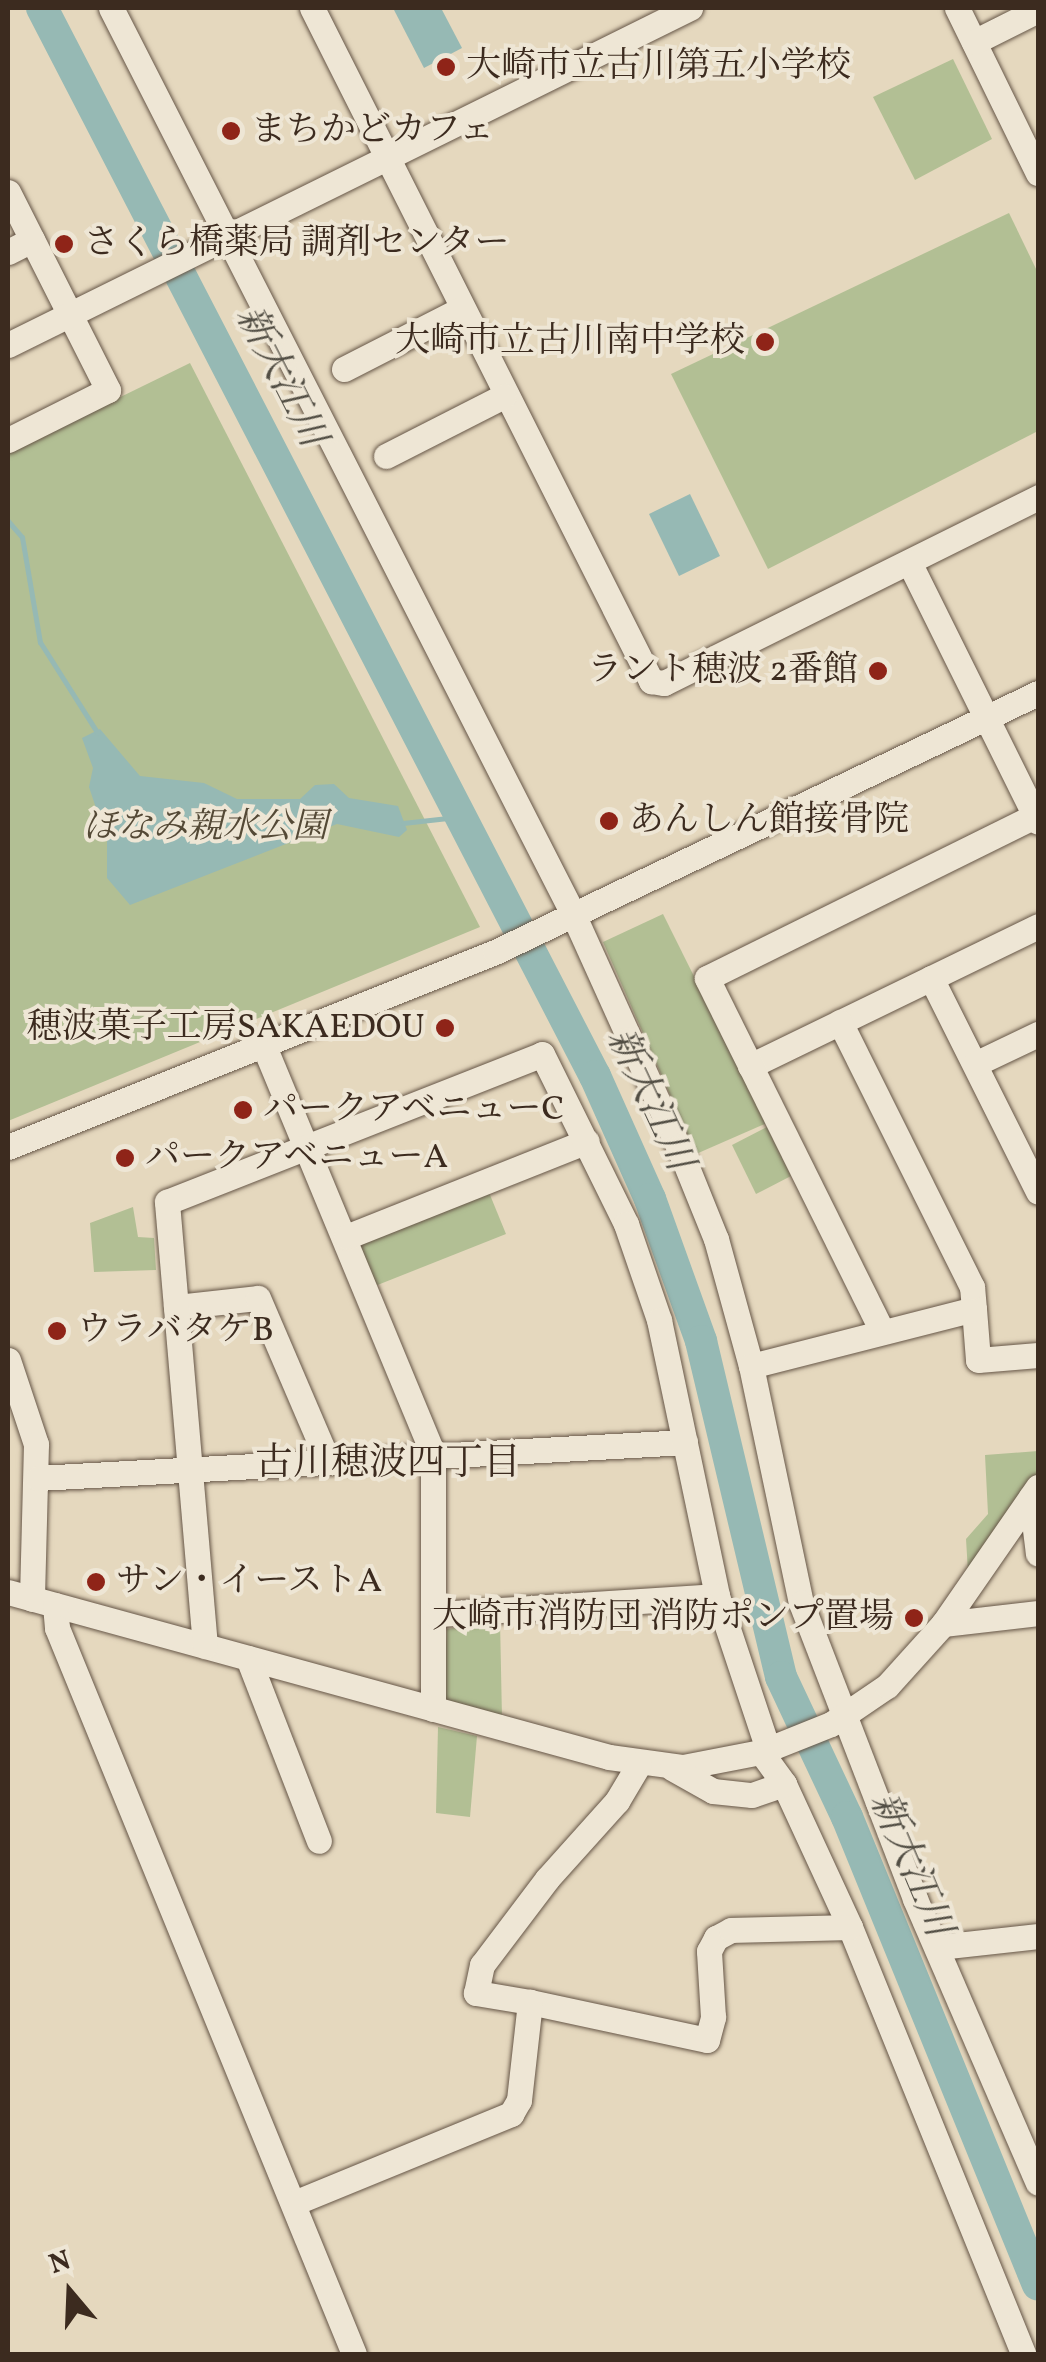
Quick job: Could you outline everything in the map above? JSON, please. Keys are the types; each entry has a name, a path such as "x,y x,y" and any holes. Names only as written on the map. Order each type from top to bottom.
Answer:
{"street":[{"path":"111,8 574,916 716,1239 751,1366 801,1603 837,1720 1038,2182"},
{"path":"312,8 504,396 651,681 664,683 1038,497"},
{"path":"8,346 690,8"},
{"path":"956,8 1029,129 1038,173"},
{"path":"974,42 1038,10"},
{"path":"8,192 108,390 8,440"},
{"path":"8,252 32,240"},
{"path":"344,369 461,309"},
{"path":"386,456 504,396"},
{"path":"882,1331 707,978 1037,819 909,562"},
{"path":"8,1147 495,952 1038,693"},
{"path":"750,1066 1038,926"},
{"path":"931,978 975,1064 1032,1160 1038,1192"},
{"path":"840,1022 972,1287 978,1360 1038,1355"},
{"path":"975,1064 1038,1034"},
{"path":"264,1046 433,1454 433,1709"},
{"path":"205,1646 167,1202 542,1054 626,1224 659,1320 718,1596 770,1748 850,1927 1023,2354"},
{"path":"346,1237 587,1141"},
{"path":"176,1307 258,1298 328,1461"},
{"path":"751,1366 974,1309"},
{"path":"8,1360 36,1444 32,1599 57,1628 354,2354"},
{"path":"38,1478 685,1442"},
{"path":"32,1599 639,1764 667,1766 770,1748 837,1720 887,1686 943,1624 1034,1492"},
{"path":"1034,1492 1038,1554"},
{"path":"436,1614 718,1596"},
{"path":"943,1624 1038,1613"},
{"path":"248,1658 320,1842"},
{"path":"639,1764 617,1801 547,1879 482,1965 476,1993 707,2040 713,2017 708,1951 716,1938 731,1930 850,1927"},
{"path":"667,1766 713,1790 752,1795 784,1784"},
{"path":"939,1947 1038,1936"},
{"path":"294,2203 511,2114 518,2100 530,2002"}],"green space":[{"path":"953,59 992,139 915,180 873,97"},
{"path":"1009,213 1038,273 1038,431 768,569 671,374"},
{"name":"ほなみ親水公園","path":"190,363 480,927 8,1121 8,452"},
{"path":"663,914 767,1123 696,1154 603,942"},
{"path":"767,1127 791,1176 756,1194 732,1145"},
{"path":"488,1190 506,1234 375,1286 358,1242"},
{"path":"133,1207 138,1237 154,1238 156,1270 94,1272 90,1223"},
{"path":"1038,1451 1038,1473 968,1572 966,1539 988,1514 985,1455"},
{"path":"500,1621 502,1718 446,1700 443,1692 447,1629"},
{"path":"438,1727 477,1736 470,1817 436,1813"}],"water":[{"path":"393,8 441,8 462,48 424,68"},
{"path":"690,494 720,556 679,576 649,514"},
{"path":"100,729 140,776 204,783 237,799 300,799 315,785 334,784 349,798 398,806 407,830 399,837 337,824 130,905 107,878 107,841 89,787 93,768 82,738"}],"waterway":[{"name":"新大江川","path":"42,8 595,1076 650,1199 701,1341 781,1677 847,1817 1038,2285"},
{"path":"8,521 22,537 40,642 97,732"},
{"path":"403,823 457,817"}],"place":[{"name":"大崎市立古川第五小学校","path":"446,67"},
{"name":"まちかどカフェ","path":"231,131"},
{"name":"さくら橋薬局 調剤センター","path":"64,244"},
{"name":"大崎市立古川南中学校","path":"765,342"},
{"name":"ラント穂波 2番館","path":"878,671"},
{"name":"あんしん館接骨院","path":"609,821"},
{"name":"穂波菓子工房SAKAEDOU","path":"445,1028"},
{"name":"パークアベニューC","path":"243,1110"},
{"name":"パークアベニューA","path":"125,1158"},
{"name":"ウラバタケB","path":"57,1331"},
{"name":"サン・イーストA","path":"96,1582"},
{"name":"大崎市消防団 消防ポンプ置場","path":"914,1618"}],"district":[{"name":"古川穂波四丁目","path":"388,1465"}]}
